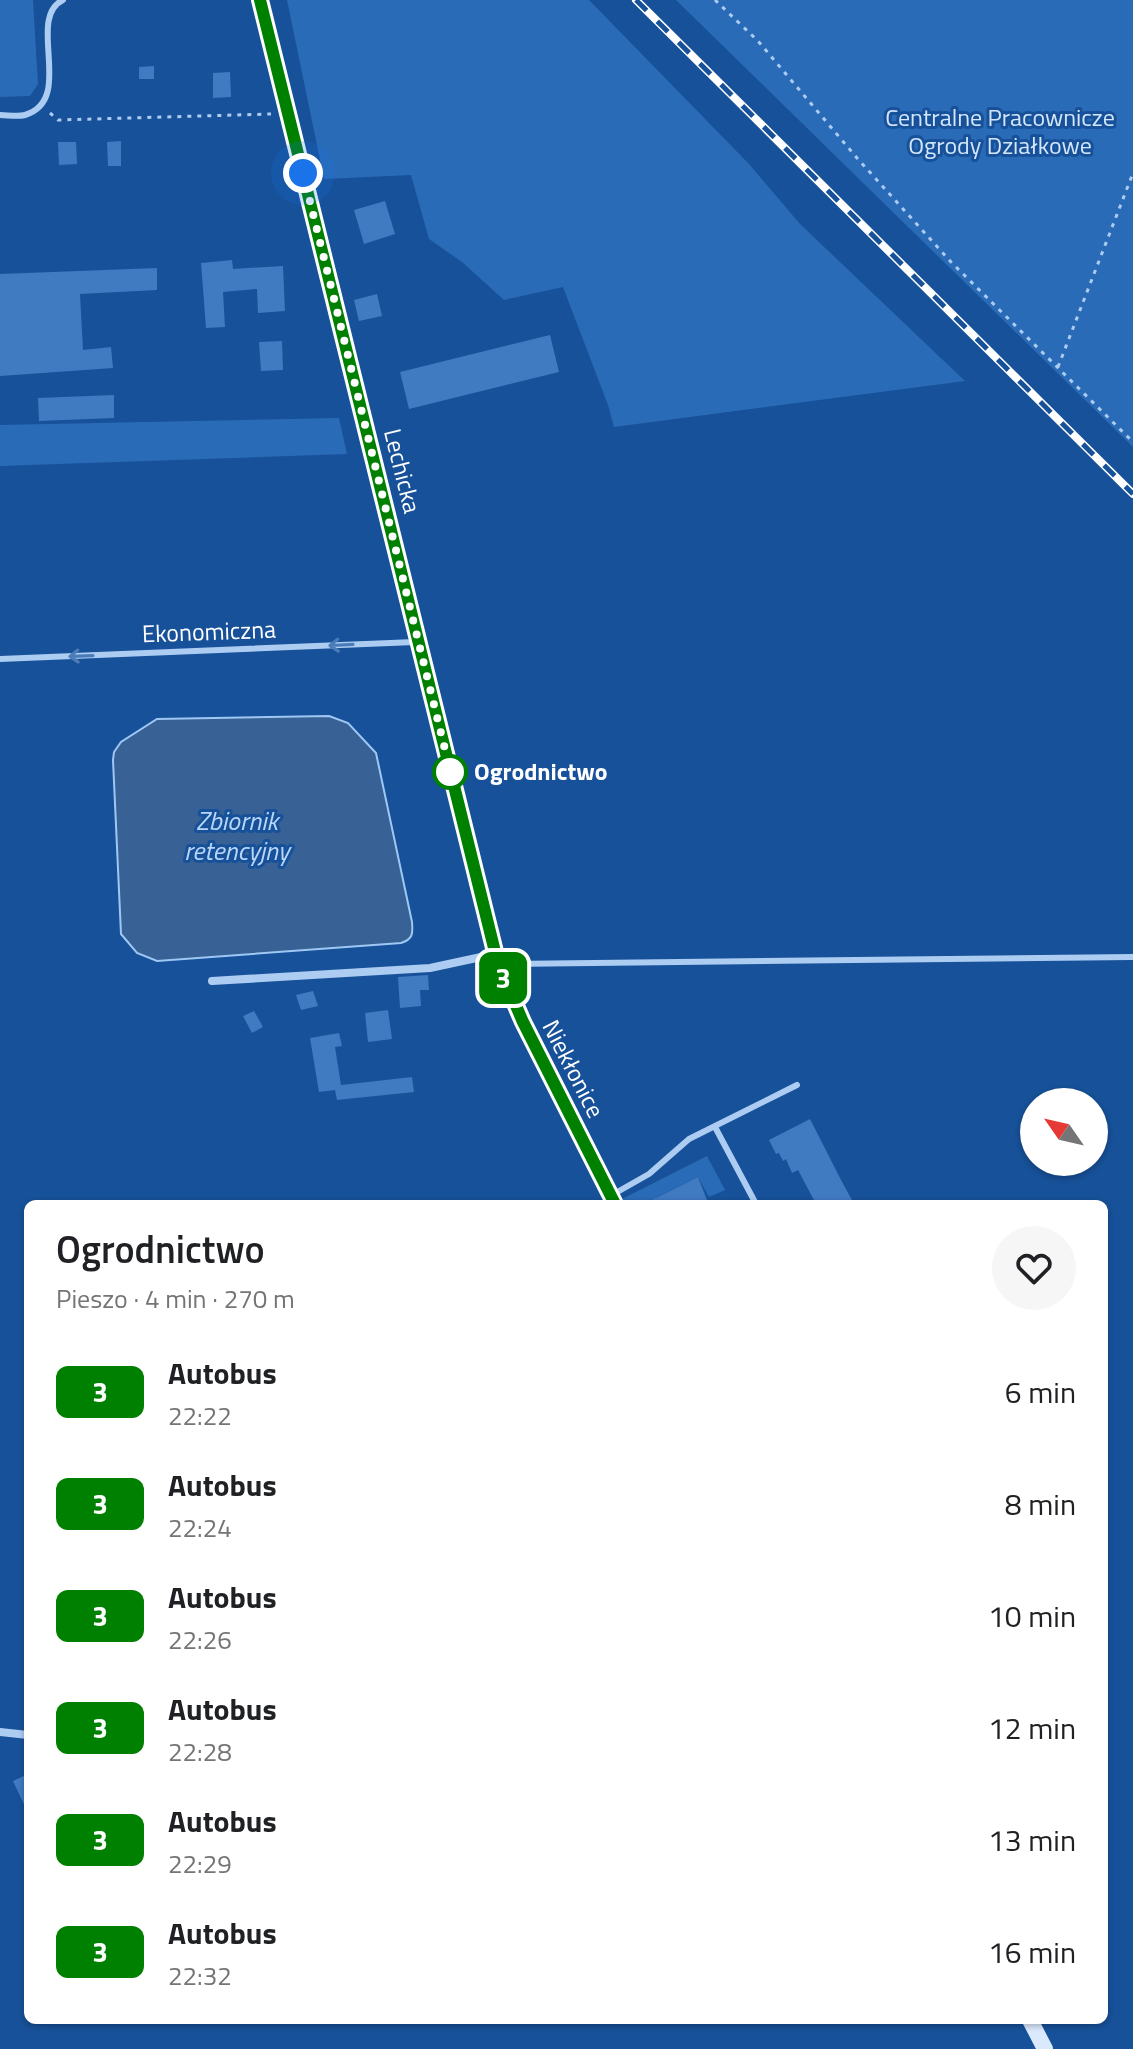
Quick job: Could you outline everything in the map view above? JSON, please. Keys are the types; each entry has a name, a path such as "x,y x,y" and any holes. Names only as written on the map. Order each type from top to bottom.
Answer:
{"street":[{"name":"Lechicka","path":"260,0 496,959"},
{"path":"212,981 430,968 496,959"},
{"name":"Niekłonice","path":"496,959 523,1022 613,1200"},
{"path":"0,1732 24,1735"},
{"path":"1032,2024 1045,2049"}],"lane":[{"path":"0,115 25,115 42,105 49,90 49,18 56,3 63,0"},
{"name":"Ekonomiczna","path":"0,659 419,641"},
{"path":"496,959 1133,957"},
{"path":"613,1200 689,1139 797,1085"},
{"path":"715,1127 754,1200"}],"path":[{"path":"715,0 758,41 951,262 1133,442"},
{"path":"42,105 58,120 288,113"},
{"path":"1058,368 1133,173"}],"green space":[{"path":"0,0 33,0 38,84 30,96 0,97"},
{"path":"287,0 589,0 749,164 800,224 965,381 614,427 563,287 504,300 462,262 429,239 411,175 324,179"},
{"name":"Centralne Pracownicze Ogrody Działkowe","path":"676,0 1133,0 1133,447"},
{"path":"339,418 347,454 0,466 0,425"},
{"path":"707,1156 725,1190 709,1197 698,1177 657,1197 658,1200 622,1199"}],"water":[{"name":"Zbiornik retencyjny","path":"329,716 348,723 376,753 412,922 410,938 401,943 157,961 137,953 121,934 113,760 121,742 157,719"}],"building":[{"path":"154,66 154,79 139,79 139,67"},
{"path":"230,72 231,97 213,98 213,73"},
{"path":"121,141 121,166 108,166 107,142"},
{"path":"58,142 76,142 77,164 59,165"},
{"path":"385,201 395,234 364,244 354,210"},
{"path":"232,260 233,269 283,266 285,311 258,313 257,289 223,292 225,327 206,328 201,263"},
{"path":"157,268 157,290 80,294 83,350 111,347 113,368 0,376 0,274"},
{"path":"377,294 382,316 359,321 354,300"},
{"path":"550,335 559,372 409,409 400,372"},
{"path":"282,341 283,370 261,371 259,342"},
{"path":"114,395 114,418 39,421 38,398"},
{"path":"428,975 429,990 420,990 421,1006 400,1008 398,977"},
{"path":"313,991 318,1006 301,1010 296,995"},
{"path":"388,1010 392,1039 368,1042 365,1013"},
{"path":"254,1011 263,1027 252,1033 243,1016"},
{"path":"339,1033 342,1046 335,1047 341,1085 412,1077 414,1092 337,1100 335,1090 319,1092 310,1038"},
{"path":"810,1119 852,1200 814,1200 798,1170 792,1173 786,1159 783,1161 779,1153 776,1154 769,1140"},
{"path":"698,1177 707,1200 652,1200"},
{"path":"24,1776 24,1804 13,1781"}],"railway":[{"path":"636,0 1133,494"}],"bus line":[{"name":"3","path":"260,0 498,964 523,1022 613,1200"}],"place":[{"name":"Ogrodnictwo","path":"450,772"}],"route":[{"path":"303,173 454,786 450,772"}]}
